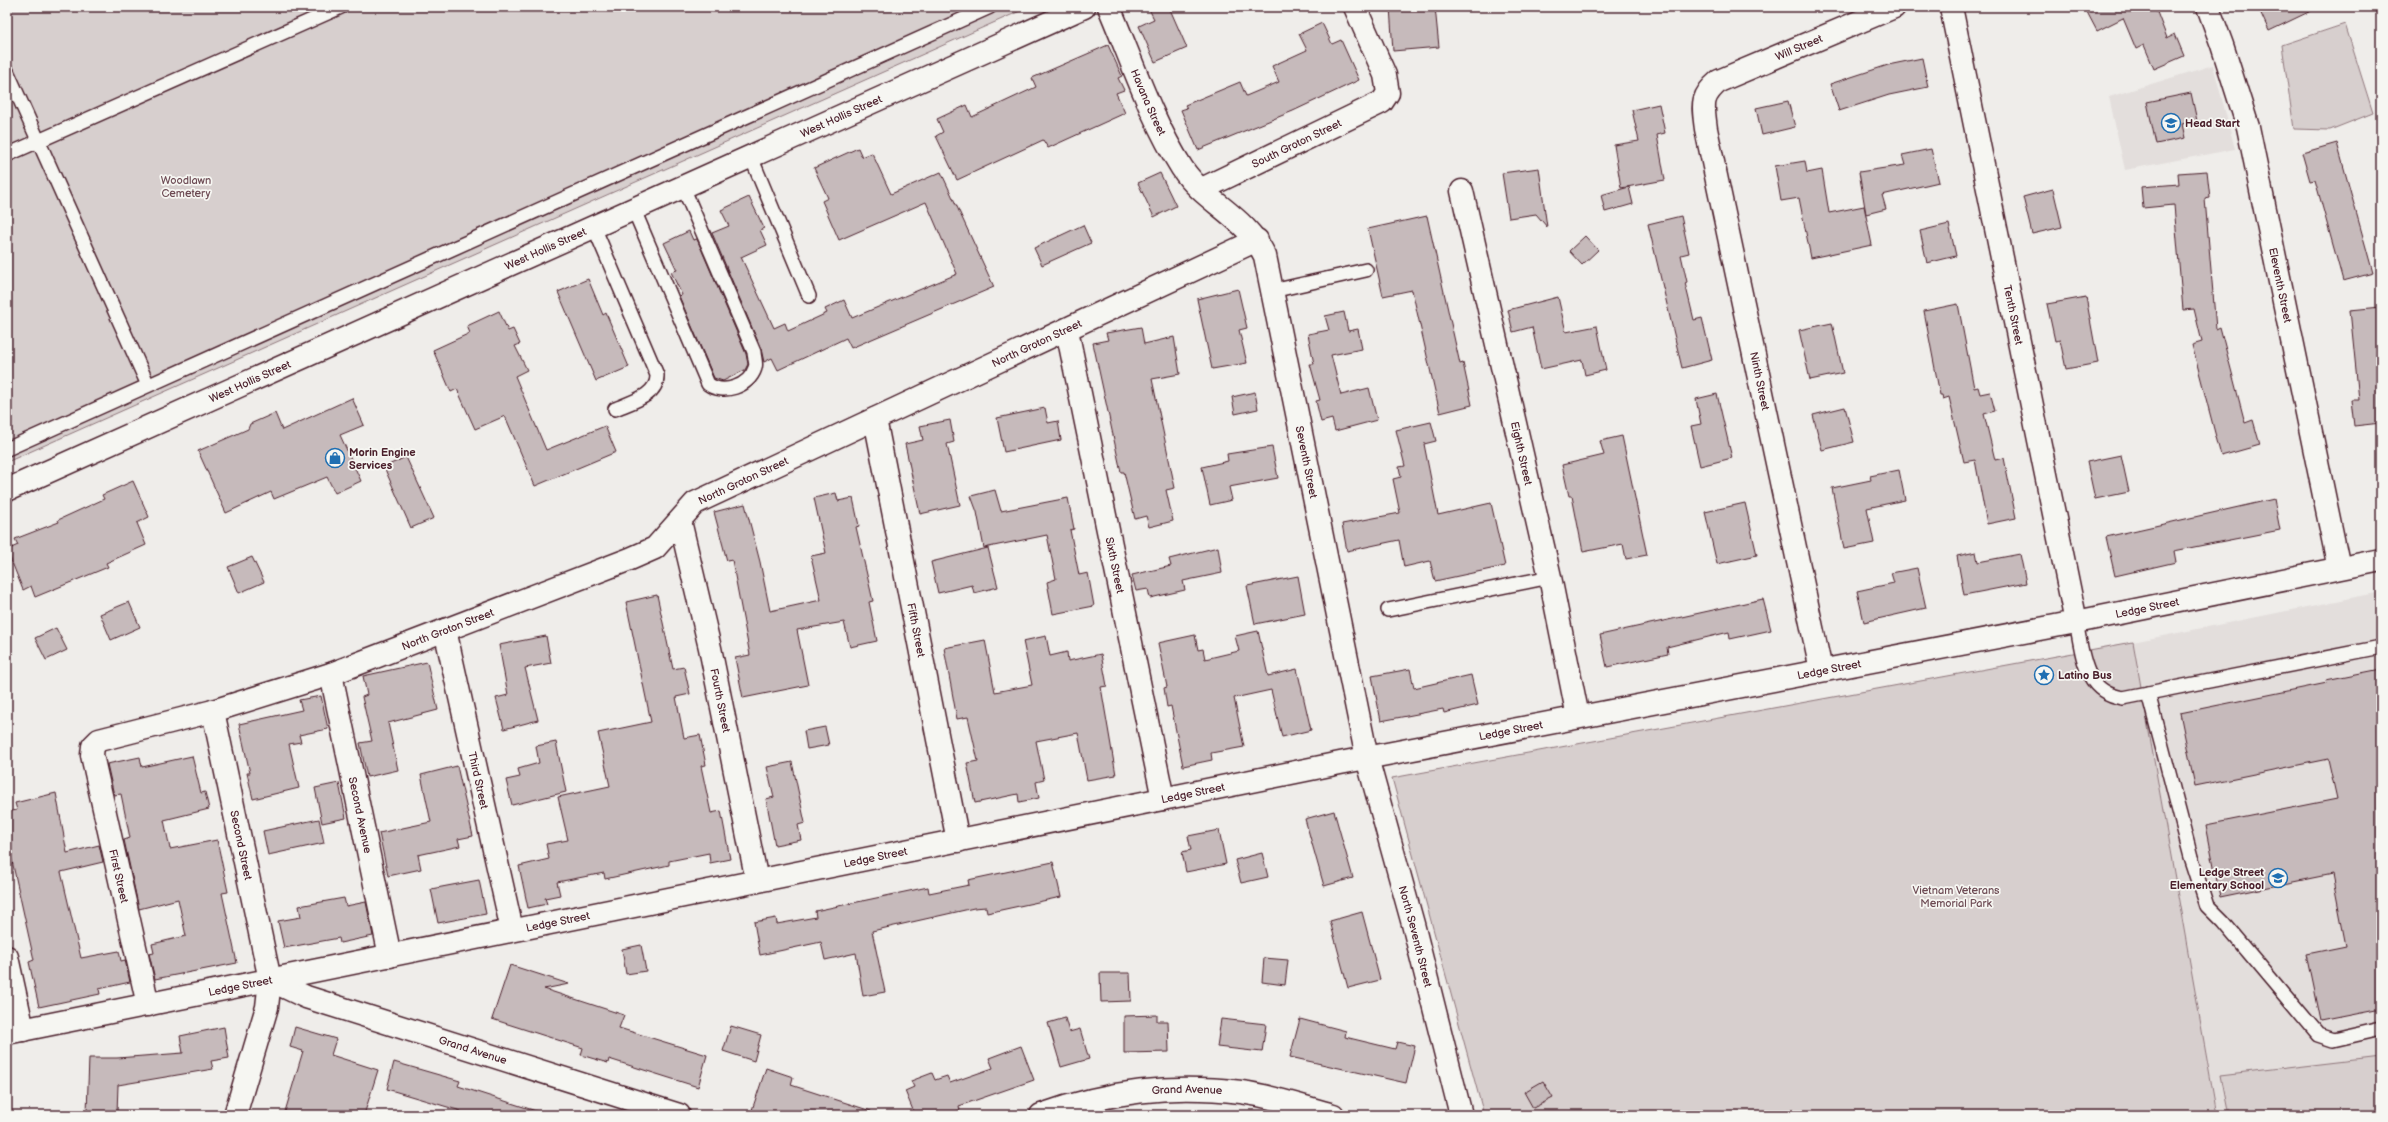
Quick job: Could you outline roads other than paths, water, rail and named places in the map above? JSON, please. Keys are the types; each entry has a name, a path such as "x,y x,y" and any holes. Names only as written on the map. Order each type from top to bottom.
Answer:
{"street":[{"name":"West Hollis Street","path":"7,490 1084,7"},
{"name":"Havana Street","path":"1109,7 1156,119 1183,169 1202,189"},
{"name":"South Groton Street","path":"1202,189 1382,102 1388,93 1385,75 1355,7"},
{"name":"Will Street","path":"1707,92 1719,81 1734,74 1894,7"},
{"name":"Tenth Street","path":"1951,7 2076,622"},
{"name":"Eleventh Street","path":"2208,7 2222,45 2248,127 2339,568"},
{"name":"Ninth Street","path":"1707,92 1704,103 1706,128 1821,670"},
{"name":"Seventh Street","path":"1202,189 1244,225 1257,240 1265,256 1367,758"},
{"name":"Eighth Street","path":"1462,191 1550,577 1578,717"},
{"name":"North Groton Street","path":"93,746 99,740 213,710 331,674 655,548 695,503 1257,240"},
{"name":"Sixth Street","path":"1067,330 1163,799"},
{"name":"Fifth Street","path":"875,419 958,841"},
{"name":"Fourth Street","path":"680,521 710,648 757,881"},
{"name":"Ledge Street","path":"15,1031 1367,758 2076,622 2381,560"},
{"name":"Third Street","path":"445,630 512,930"},
{"name":"Second Avenue","path":"331,674 390,956"},
{"name":"Second Street","path":"213,710 270,980 267,1007 234,1115"},
{"name":"First Street","path":"93,746 92,755 148,1005"},
{"name":"North Seventh Street","path":"1367,758 1413,924 1461,1115"},
{"path":"7,957 15,1031"},
{"name":"Grand Avenue","path":"270,980 306,997 679,1115"},
{"name":"Grand Avenue","path":"1041,1115 1101,1097 1130,1091 1175,1089 1242,1092 1271,1098 1333,1115"}],"lane":[{"path":"7,155 340,7"},
{"path":"7,448 990,7"},
{"path":"7,71 148,385"},
{"path":"751,157 808,296"},
{"path":"634,210 708,384 716,389 725,390 743,383 752,376 756,366 754,352 683,187"},
{"path":"594,227 658,376 658,383 653,391 615,409"},
{"path":"1272,291 1366,270"},
{"path":"1388,610 1550,577"},
{"path":"2076,622 2087,670 2095,685 2111,696 2123,698 2381,647"},
{"path":"2148,694 2191,857 2207,906 2223,922 2318,1035 2333,1040 2381,1029"}],"place":[{"name":"Head Start","path":"2171,123"},
{"name":"Morin Engine Services","path":"335,458"},
{"name":"Latino Bus","path":"2044,675"},
{"name":"Ledge Street Elementary School","path":"2278,878"}],"park label":[{"name":"Woodlawn Cemetery","path":"186,186"},
{"name":"Vietnam Veterans Memorial Park","path":"1956,896"}]}
